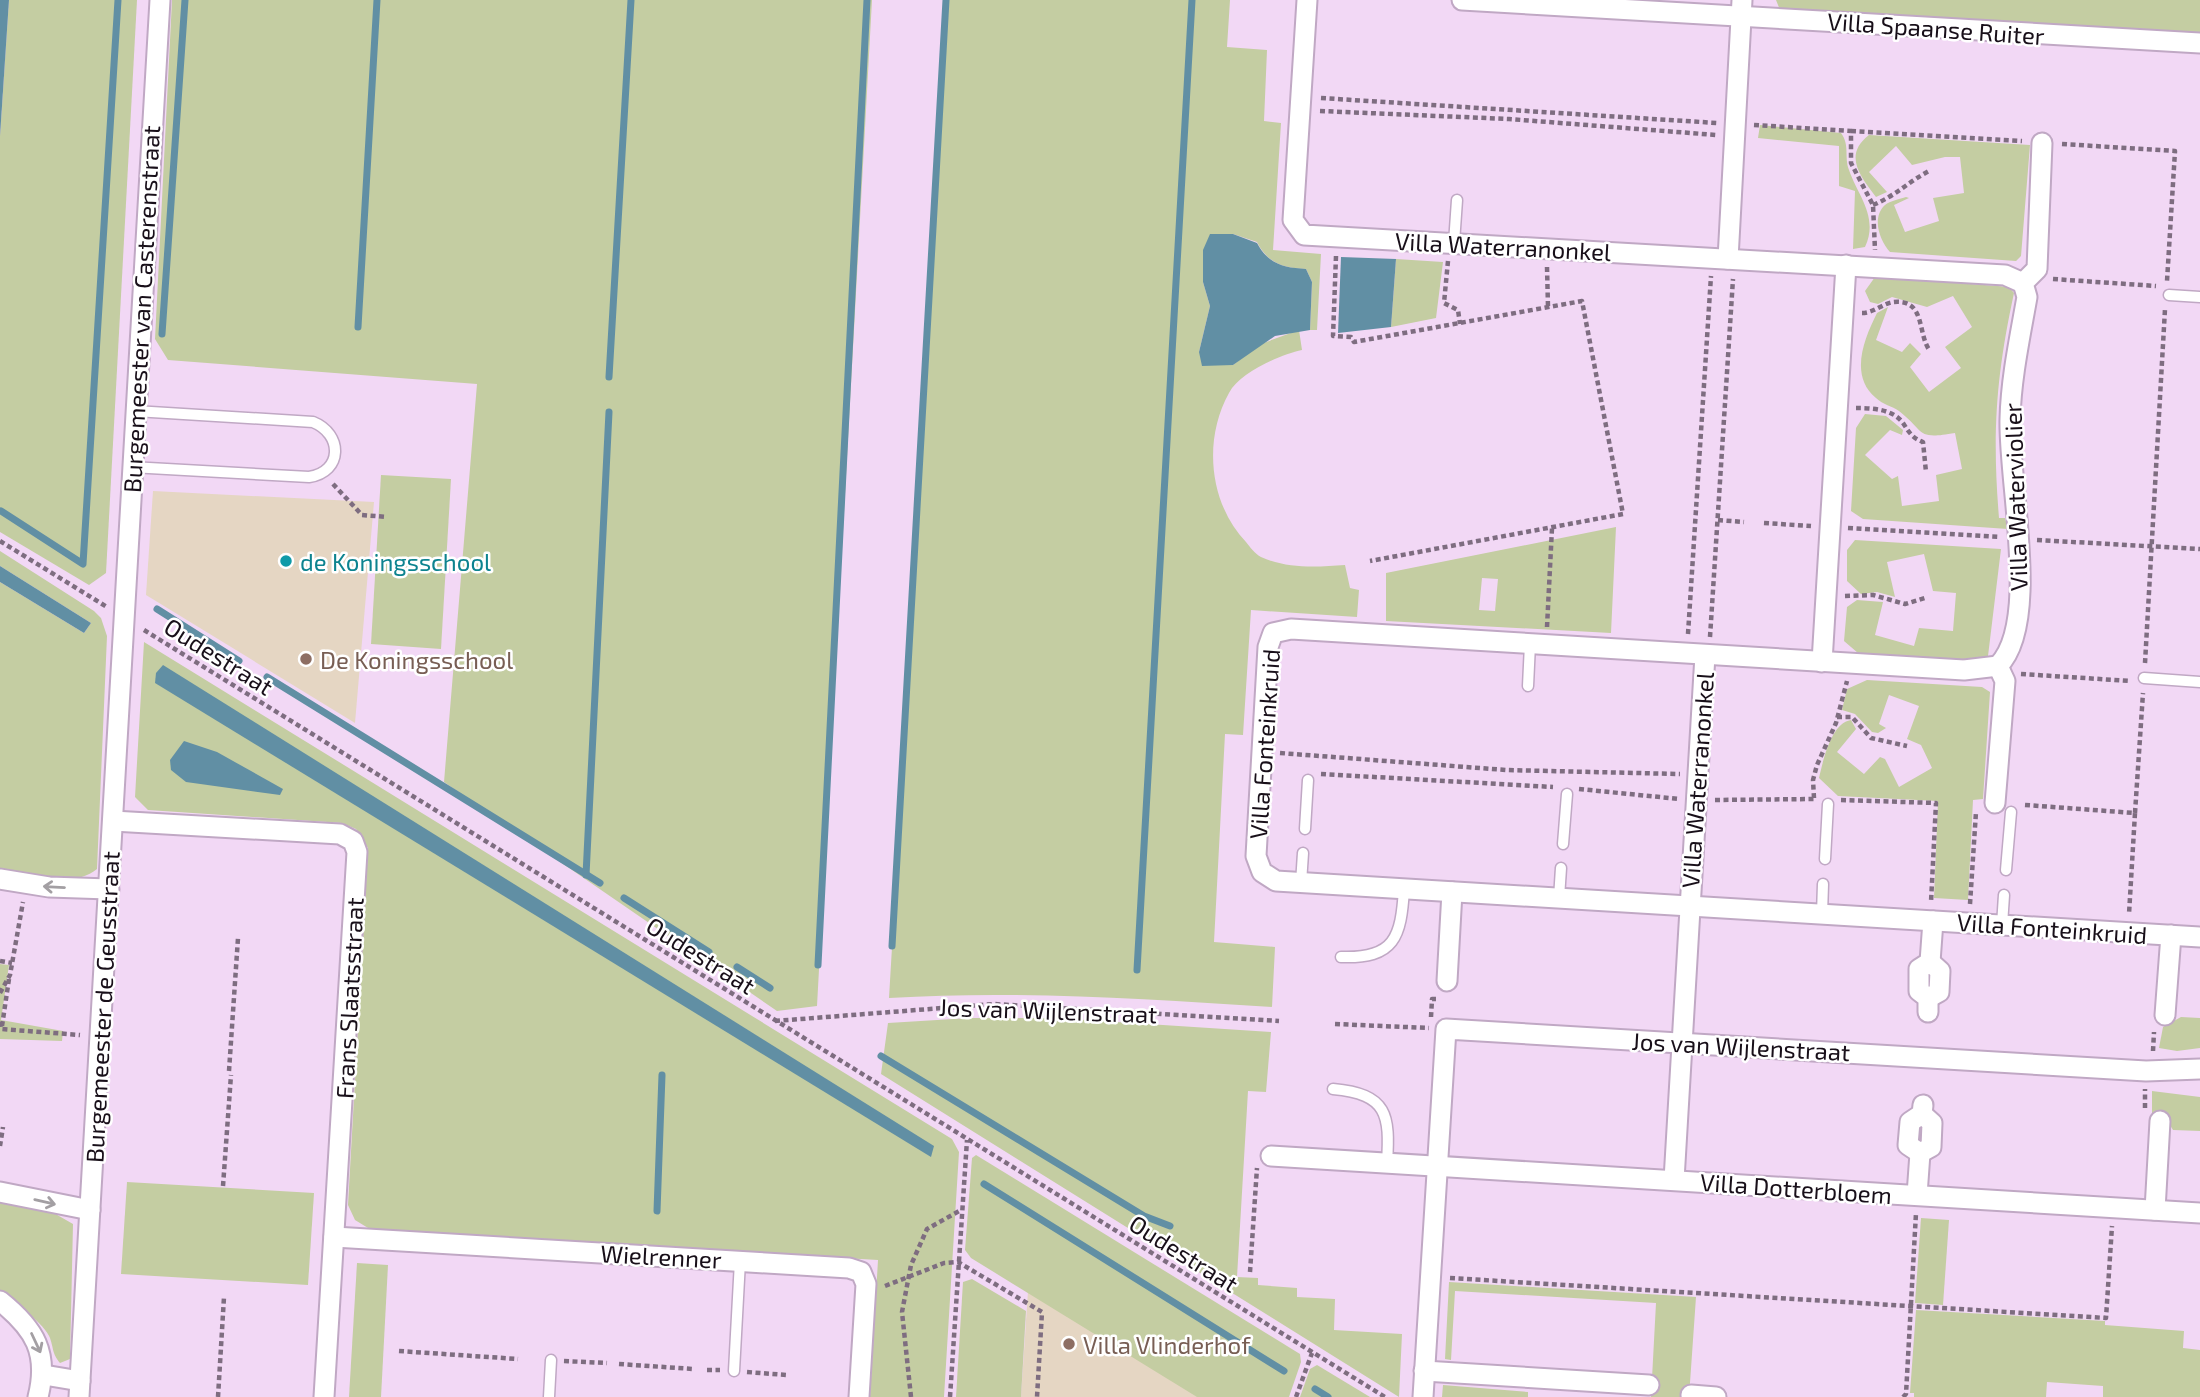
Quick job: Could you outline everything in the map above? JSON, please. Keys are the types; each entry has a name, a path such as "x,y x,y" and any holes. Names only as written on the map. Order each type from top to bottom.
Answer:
{"street":[{"name":"Burgemeester van Casterenstraat","path":"124,618 160,0"},
{"path":"1298,103 1307,0"},
{"name":"Villa Spaanse Ruiter","path":"1462,0 1742,8 2200,43"},
{"path":"1742,8 1735,130 1720,258 2005,275 2023,283"},
{"name":"Villa Waterranonkel","path":"1298,103 1293,220 1304,234 1720,258"},
{"name":"Villa Waterviolier","path":"1997,666 2009,655 2015,639 2021,590 2019,538 2009,452 2010,416 2027,297 2023,283 2037,269 2042,143"},
{"path":"1822,662 1846,265"},
{"name":"Burgemeester de Geusstraat","path":"79,1389 124,618"},
{"name":"Villa Waterranonkel","path":"1273,632 1291,629 1696,654 1697,774 1689,906"},
{"name":"Villa Fonteinkruid","path":"1273,632 1268,647 1256,856 1262,872 1276,881 2200,937"},
{"path":"1696,654 1964,670 1997,666 2005,681 2003,807"},
{"name":"Frans Slaatsstraat","path":"113,821 340,834 353,841 358,852 324,1397"},
{"path":"0,879 26,884 109,889"},
{"path":"1447,981 1451,892"},
{"path":"1681,1043 1689,906"},
{"name":"Villa Fonteinkruid","path":"1928,1005 1919,990 1919,969 1930,962 1931,921"},
{"name":"Villa Fonteinkruid","path":"2165,1015 2171,935"},
{"path":"1423,1397 1437,1166 1438,1029"},
{"name":"Jos van Wijlenstraat","path":"1438,1029 2146,1071 2200,1079"},
{"name":"Villa Dotterbloem","path":"1674,1180 1681,1043"},
{"name":"Jos van Wijlenstraat","path":"2146,1071 2200,1069"},
{"name":"Villa Dotterbloem","path":"1917,1195 1920,1153 1908,1145 1910,1122 1922,1109"},
{"path":"2155,1210 2160,1121"},
{"name":"Villa Dotterbloem","path":"1270,1156 2200,1213"},
{"path":"0,1192 90,1210"},
{"name":"Wielrenner","path":"334,1237 849,1268 861,1272 866,1284"},
{"path":"859,1397 866,1284"},
{"path":"0,1301 30,1330 41,1352 44,1375 38,1397"},
{"path":"1424,1371 1649,1385"},
{"path":"44,1375 79,1389"},
{"path":"1691,1395 1716,1397"}],"lane":[{"path":"1452,243 1458,201"},
{"path":"2167,298 2200,297"},
{"path":"131,467 309,477 323,473 335,458 335,442 324,427 313,422 135,411"},
{"path":"1528,686 1538,644"},
{"path":"2144,678 2200,682"},
{"path":"1305,828 1309,777"},
{"path":"1563,844 1566,790"},
{"path":"1825,859 1828,804"},
{"path":"2003,807 2006,870"},
{"path":"1301,883 1303,853"},
{"path":"1559,898 1561,868"},
{"path":"1822,914 1823,884"},
{"path":"1341,957 1366,957 1390,945 1400,929 1404,889"},
{"path":"2002,925 2004,894"},
{"path":"1334,1088 1362,1093 1380,1106 1389,1129 1387,1163"},
{"path":"734,1371 740,1261"},
{"path":"549,1397 551,1360"}],"path":[{"path":"1298,103 1509,119 1735,130 1852,131 2175,151 2166,287 2042,279 2023,283"},
{"path":"1298,103 1735,130"},
{"path":"1852,131 1851,163 1873,205 1874,267"},
{"path":"1873,205 1901,192 1912,181 1931,170"},
{"path":"1337,236 1333,336 1351,337 1354,342 1582,300 1623,514 1370,561"},
{"path":"1452,243 1444,303 1458,310 1461,324"},
{"name":"Villa Waterranonkel","path":"1696,654 1711,636 1734,271 1720,258"},
{"name":"Villa Waterranonkel","path":"1696,654 1720,258"},
{"path":"1546,293 1548,307"},
{"path":"2127,933 2167,298"},
{"path":"1843,312 1867,313 1891,302 1915,308 1921,315 1923,342 1930,351"},
{"path":"1838,407 1872,408 1896,416 1915,439 1923,442 1926,472"},
{"path":"323,473 362,515 387,517"},
{"path":"1718,520 1744,522"},
{"path":"1764,523 2200,549"},
{"path":"1538,644 1552,528"},
{"name":"Oudestraat","path":"0,541 1385,1397"},
{"path":"1826,594 1864,597 1873,595 1905,604 1925,598"},
{"path":"1814,799 1813,780 1855,664"},
{"path":"1997,666 2014,673 2127,681 2144,678"},
{"path":"1837,717 1852,717 1871,738 1907,746"},
{"path":"1262,751 1506,770 1697,774"},
{"path":"1309,777 1566,790 1696,801 1814,799 1936,803 1931,921"},
{"path":"1969,923 1977,802 2003,807 2135,813"},
{"path":"1,1029 26,884"},
{"path":"223,1186 238,938"},
{"path":"0,961 12,963"},
{"path":"0,993 10,975"},
{"path":"1335,1024 1438,1029 1432,999 1445,999 1447,981"},
{"name":"Jos van Wijlenstraat","path":"775,1021 994,1003 1279,1021"},
{"path":"0,1022 1,1029"},
{"path":"1,1029 100,1036"},
{"path":"0,1146 3,1127"},
{"path":"950,1397 967,1140"},
{"path":"1250,1272 1258,1156 1270,1156"},
{"path":"1903,1397 1906,1394 1917,1195"},
{"path":"1430,1277 2106,1318 2113,1207"},
{"path":"911,1397 902,1312 908,1278 928,1229 961,1210"},
{"path":"866,1284 888,1286 944,1263 958,1262 1042,1312 1037,1397"},
{"path":"218,1397 224,1297"},
{"path":"399,1351 518,1359"},
{"path":"1296,1397 1312,1353"},
{"path":"551,1360 607,1363"},
{"path":"619,1364 693,1369"}],"shaded area":[{"name":"De Koningsschool","path":"153,491 374,502 355,723 146,595"},
{"name":"Villa Vlinderhof","path":"1028,1291 1200,1397 1021,1397"}],"green space":[{"path":"9,0 137,0 106,573 89,585 0,532 0,136"},
{"path":"172,0 872,0 817,1006 777,1011 444,782 477,384 168,360 155,339"},
{"path":"948,0 1230,0 1227,47 1267,50 1264,121 1281,123 1273,250 1321,254 1317,330 1310,330 1312,282 1306,269 1277,263 1266,255 1257,242 1233,234 1203,282 1210,306 1199,352 1233,365 1258,345 1299,330 1302,350 1251,371 1234,385 1215,431 1214,470 1224,509 1257,554 1271,561 1292,565 1345,565 1350,588 1359,590 1357,617 1251,610 1243,735 1225,734 1214,942 1275,947 1272,1007 1033,995 889,998"},
{"path":"1776,0 2200,0 2200,35 1780,10"},
{"path":"1760,125 1841,133 1849,170 1868,216 1870,226 1865,247 1853,249 1855,191 1839,186 1839,146 1758,138"},
{"path":"1869,135 2030,145 2021,256 2016,261 1890,252 1879,229 1878,216 1881,210 1885,205 1906,197 1909,198 1894,205 1905,232 1939,221 1933,198 1964,193 1960,157 1945,157 1912,165 1896,146 1869,172 1887,192 1876,197 1864,181 1856,158 1857,150"},
{"path":"1396,259 1443,262 1436,318 1391,327"},
{"path":"1875,277 2009,287 2014,293 1999,379 1996,432 1999,518 2005,518 2008,529 1863,519 1851,511 1856,428 1865,414 1886,416 1903,430 1902,435 1890,430 1865,455 1892,479 1898,476 1902,506 1939,501 1936,475 1962,469 1955,433 1927,435 1922,432 1908,418 1879,400 1868,389 1861,368 1864,346 1877,313 1888,307 1876,340 1902,352 1910,343 1921,354 1910,367 1929,392 1961,368 1945,347 1972,327 1953,296 1927,307 1892,297 1878,304 1870,302 1865,291"},
{"path":"381,475 451,479 441,649 371,644"},
{"path":"1616,527 1611,633 1386,621 1386,573","holes":["1482,578 1498,579 1495,611 1479,610"]},
{"path":"1855,540 2001,549 1988,656 1965,661 1858,653 1844,641 1847,607 1857,600 1883,602 1875,635 1914,646 1919,628 1953,631 1956,593 1933,591 1924,554 1887,562 1895,597 1877,592 1861,594 1847,581 1847,550"},
{"path":"0,551 94,611 101,618 107,636 97,869 76,878 50,878 0,870 0,582 84,633 91,623 0,566"},
{"path":"144,642 952,1139 959,1152 944,1397 870,1397 878,1260 373,1231 355,1220 348,1205 368,848 356,829 342,823 148,810 135,797"},
{"path":"1867,680 1982,687 1990,692 1983,799 1973,800 1968,900 1934,898 1938,801 1838,796 1819,778 1833,735 1844,723 1851,720 1856,729 1837,752 1864,774 1880,757 1885,759 1899,787 1932,768 1921,745 1907,739 1919,706 1889,695 1879,724 1886,728 1878,733 1872,732 1855,714 1842,710 1847,689"},
{"path":"0,964 9,965 1,1020 63,1031 62,1041 0,1039"},
{"path":"2181,1017 2200,1018 2200,1048 2177,1051 2159,1048 2163,1027"},
{"path":"970,1018 1055,1018 1271,1032 1266,1092 1248,1091 1237,1277 1258,1278 1258,1285 1297,1288 1297,1297 1335,1299 1334,1330 1402,1334 1399,1397 881,1074 888,1023"},
{"path":"2152,1091 2200,1097 2200,1131 2173,1130 2165,1117 2152,1115"},
{"path":"976,1155 1300,1354 1301,1362 1289,1397 1197,1397 971,1258 965,1250 972,1158"},
{"path":"127,1182 314,1193 308,1285 121,1274"},
{"path":"0,1201 52,1212 73,1224 70,1359 60,1363 42,1326 20,1307 0,1295"},
{"path":"1921,1218 1949,1220 1943,1305 1915,1303"},
{"path":"357,1263 388,1265 381,1397 349,1397"},
{"path":"972,1279 1026,1311 1021,1397 956,1397 963,1282"},
{"path":"1449,1282 1696,1297 1689,1397 1651,1397 1656,1303 1455,1291 1451,1360 1445,1359"},
{"path":"1916,1310 2105,1321 2105,1325 2184,1331 2183,1348 2200,1350 2200,1397 2103,1397 2103,1386 2047,1382 2046,1397 1914,1397 1914,1393 1910,1393"},
{"path":"1317,1365 1370,1397 1300,1397 1310,1369"},
{"path":"1443,1385 1528,1392 1528,1397 1442,1397"}],"water":[{"path":"0,0 9,0 0,136"},
{"path":"1210,234 1233,234 1257,243 1266,256 1277,264 1306,269 1312,282 1310,330 1275,336 1233,365 1202,366 1199,352 1210,306 1203,282 1203,250"},
{"path":"1341,257 1396,259 1391,327 1338,333"},
{"path":"0,566 91,623 84,633 0,582"},
{"path":"163,665 934,1146 931,1157 155,683 156,673"},
{"path":"184,741 217,752 283,789 280,795 186,782 171,770 170,760"}],"waterway":[{"path":"1,511 83,564 118,0"},
{"path":"162,334 185,0"},
{"path":"358,327 377,0"},
{"path":"609,377 631,0"},
{"path":"818,965 867,0"},
{"path":"892,946 946,0"},
{"path":"1137,970 1192,0"},
{"path":"586,875 609,412"},
{"path":"157,609 239,661"},
{"path":"267,677 600,883"},
{"path":"624,898 709,952"},
{"path":"737,967 770,988"},
{"path":"881,1056 1144,1216 1170,1226"},
{"path":"657,1211 662,1075"},
{"path":"984,1184 1284,1371"},
{"path":"1315,1389 1328,1397"}],"place":[{"name":"de Koningsschool","path":"286,561"},
{"name":"De Koningsschool","path":"306,659"},
{"name":"Villa Vlinderhof","path":"1069,1344"}]}
